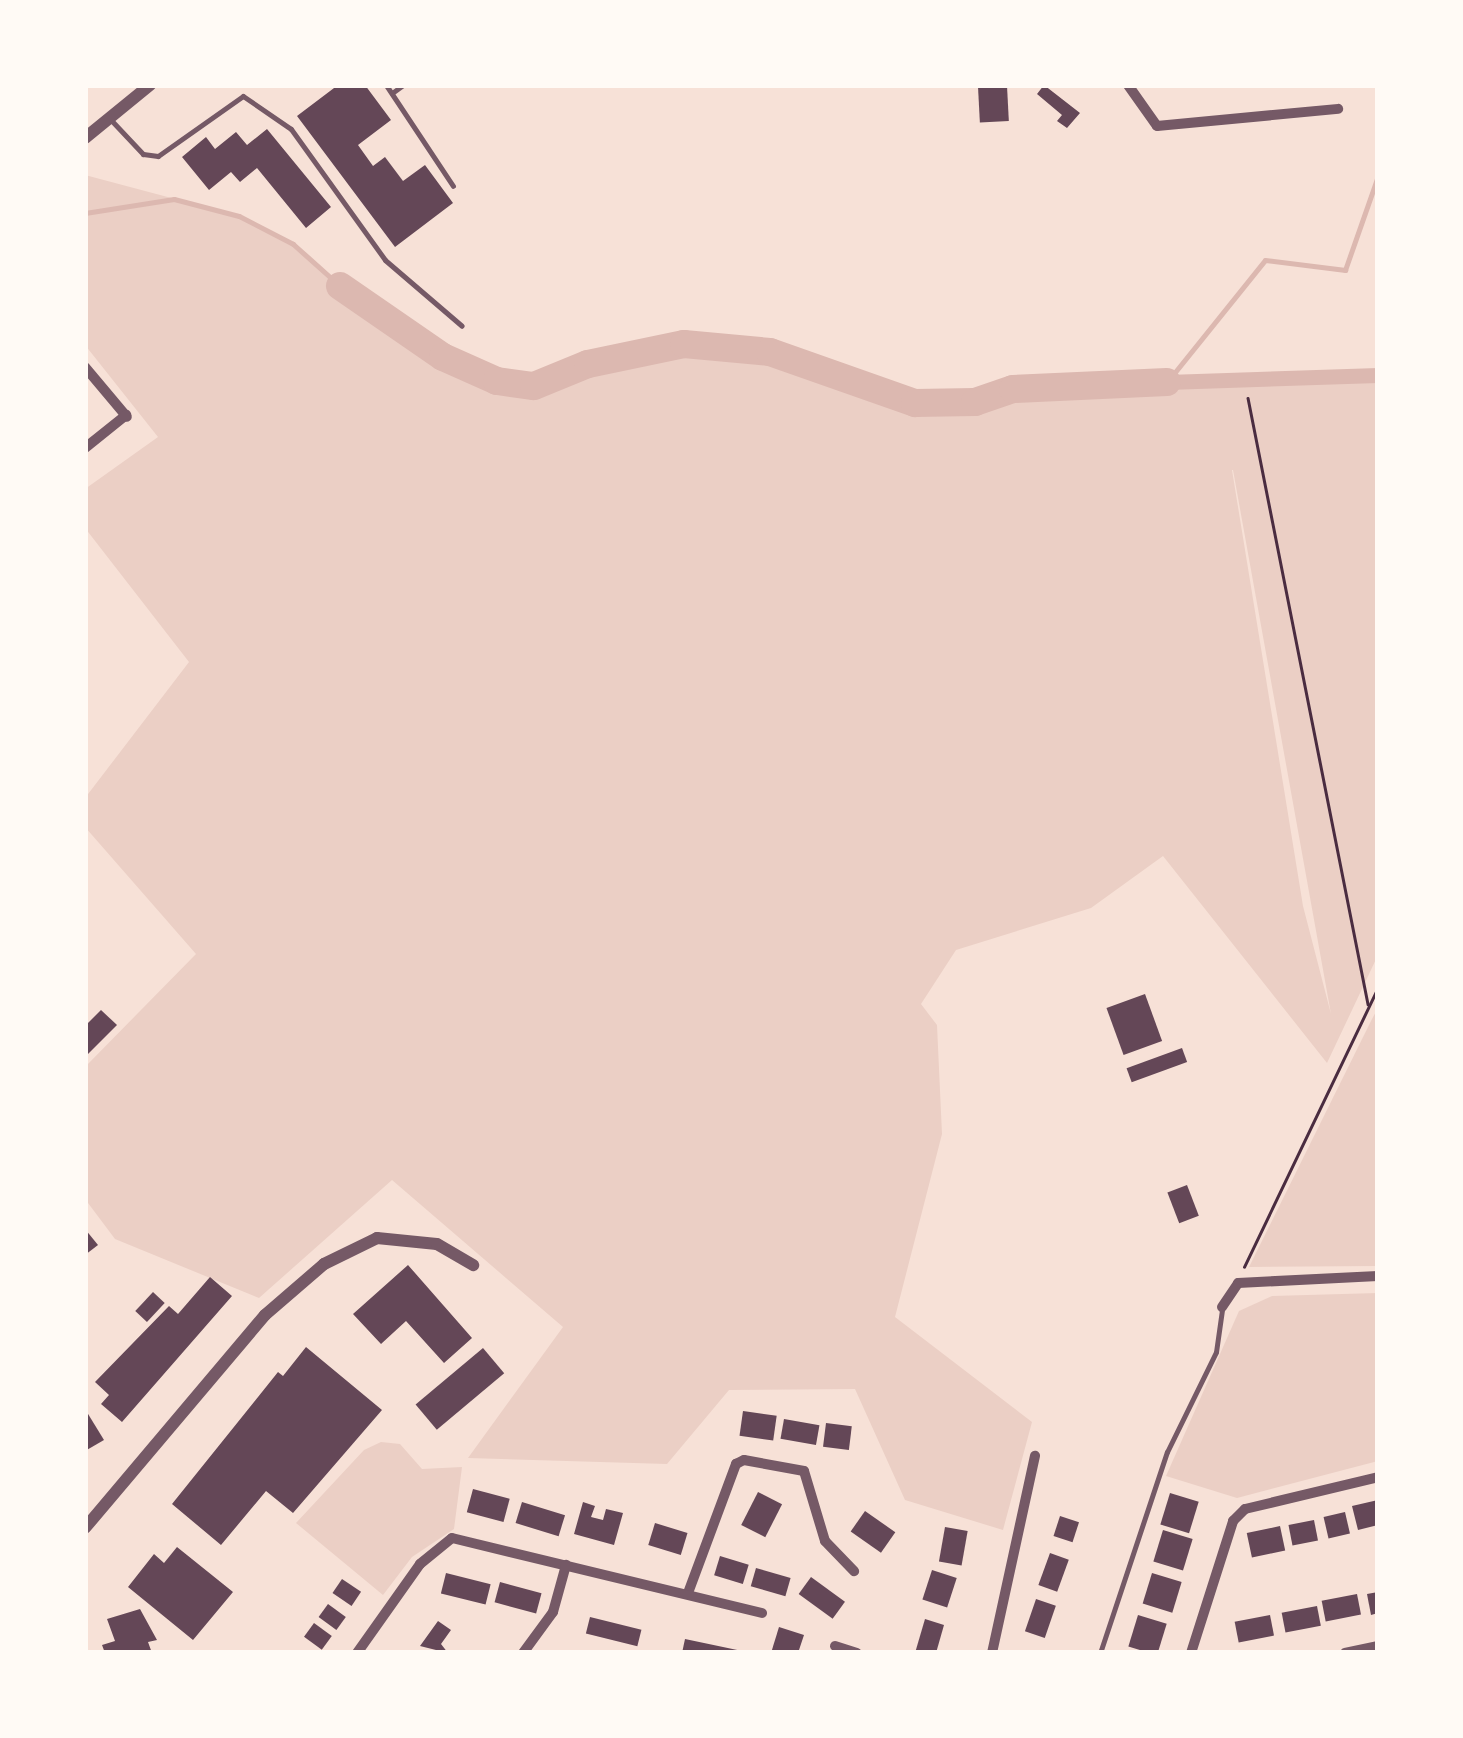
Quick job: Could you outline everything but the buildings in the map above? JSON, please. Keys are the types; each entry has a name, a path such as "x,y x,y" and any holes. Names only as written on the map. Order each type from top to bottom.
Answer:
{"street":[{"path":"85,138 150,85"},
{"path":"1128,85 1157,126 1338,109"},
{"path":"85,367 127,416 85,448"},
{"path":"85,1528 264,1315 324,1264 377,1238 437,1244 473,1264"},
{"path":"1222,1307 1238,1283 1378,1276"},
{"path":"992,1653 1034,1456"},
{"path":"688,1594 736,1464 744,1460 804,1471 826,1540 854,1570"},
{"path":"1191,1653 1233,1521 1245,1509 1378,1476"},
{"path":"357,1653 420,1564 452,1538 762,1613"},
{"path":"523,1653 552,1612 566,1565"},
{"path":"834,1646 856,1653"},
{"path":"1346,1653 1378,1646"}],"lane":[{"path":"386,85 453,186"},
{"path":"392,94 404,85"},
{"path":"110,118 143,154 158,156 242,96 290,130 386,260 462,326"},
{"path":"1100,1653 1166,1452 1216,1352 1222,1307"}],"path":[{"path":"1248,398 1368,1004"},
{"path":"1238,1283 1259,1226 1378,988"}],"shaded area":[{"path":"85,175 239,216 293,244 340,286 443,357 497,381 534,386 588,364 684,344 770,352 915,403 975,402 1013,389 1378,378 1378,955 1327,1063 1163,856 1091,908 956,950 921,1004 937,1025 942,1134 895,1317 1032,1422 1003,1530 905,1500 855,1389 729,1390 667,1464 468,1458 563,1327 392,1180 259,1298 115,1239 85,1199 85,1067 196,954 85,827 85,798 189,662 85,528 85,489 158,437 85,345","holes":["1233,470 1331,1014 1303,906"]},
{"path":"1378,1008 1378,1266 1249,1267 1372,1019"},
{"path":"1378,1293 1378,1461 1237,1498 1166,1476 1239,1311 1272,1296"},
{"path":"381,1442 400,1444 422,1469 462,1467 454,1529 412,1557 383,1595 296,1523 364,1450"}],"waterway":[{"path":"1167,382 1265,260 1345,270 1378,176"},
{"path":"85,213 174,199 239,216 293,244 340,286"},
{"path":"340,286 443,357 497,381 534,386 588,364 684,344 770,352 915,403 975,402 1013,389 1167,382"},
{"path":"1167,382 1378,375"}]}
